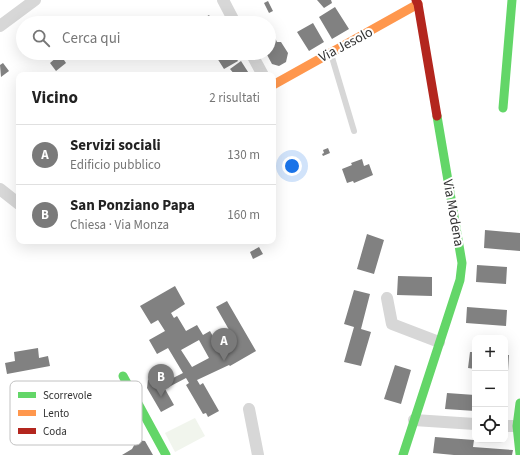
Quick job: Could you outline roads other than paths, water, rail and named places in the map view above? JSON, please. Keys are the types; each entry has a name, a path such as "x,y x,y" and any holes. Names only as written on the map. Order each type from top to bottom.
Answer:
{"street":[{"path":"0,26 35,0"},
{"path":"223,0 231,16"},
{"path":"503,108 512,0"},
{"name":"Via Jesolo","path":"276,83 331,52 378,28 417,2"},
{"name":"Via Modena","path":"403,455 460,280 462,263 417,2"},
{"path":"255,60 261,72"},
{"path":"0,189 16,202"},
{"path":"387,298 392,324 439,342"},
{"path":"124,376 127,381"},
{"path":"520,403 517,426 520,454"},
{"path":"249,409 258,455"},
{"path":"142,410 166,455"},
{"path":"414,420 472,424"},
{"path":"508,426 517,426"}],"lane":[{"path":"331,52 354,131"}],"place":[{"name":"Servizi sociali","path":"224,361"},
{"name":"San Ponziano Papa","path":"161,397"}]}
